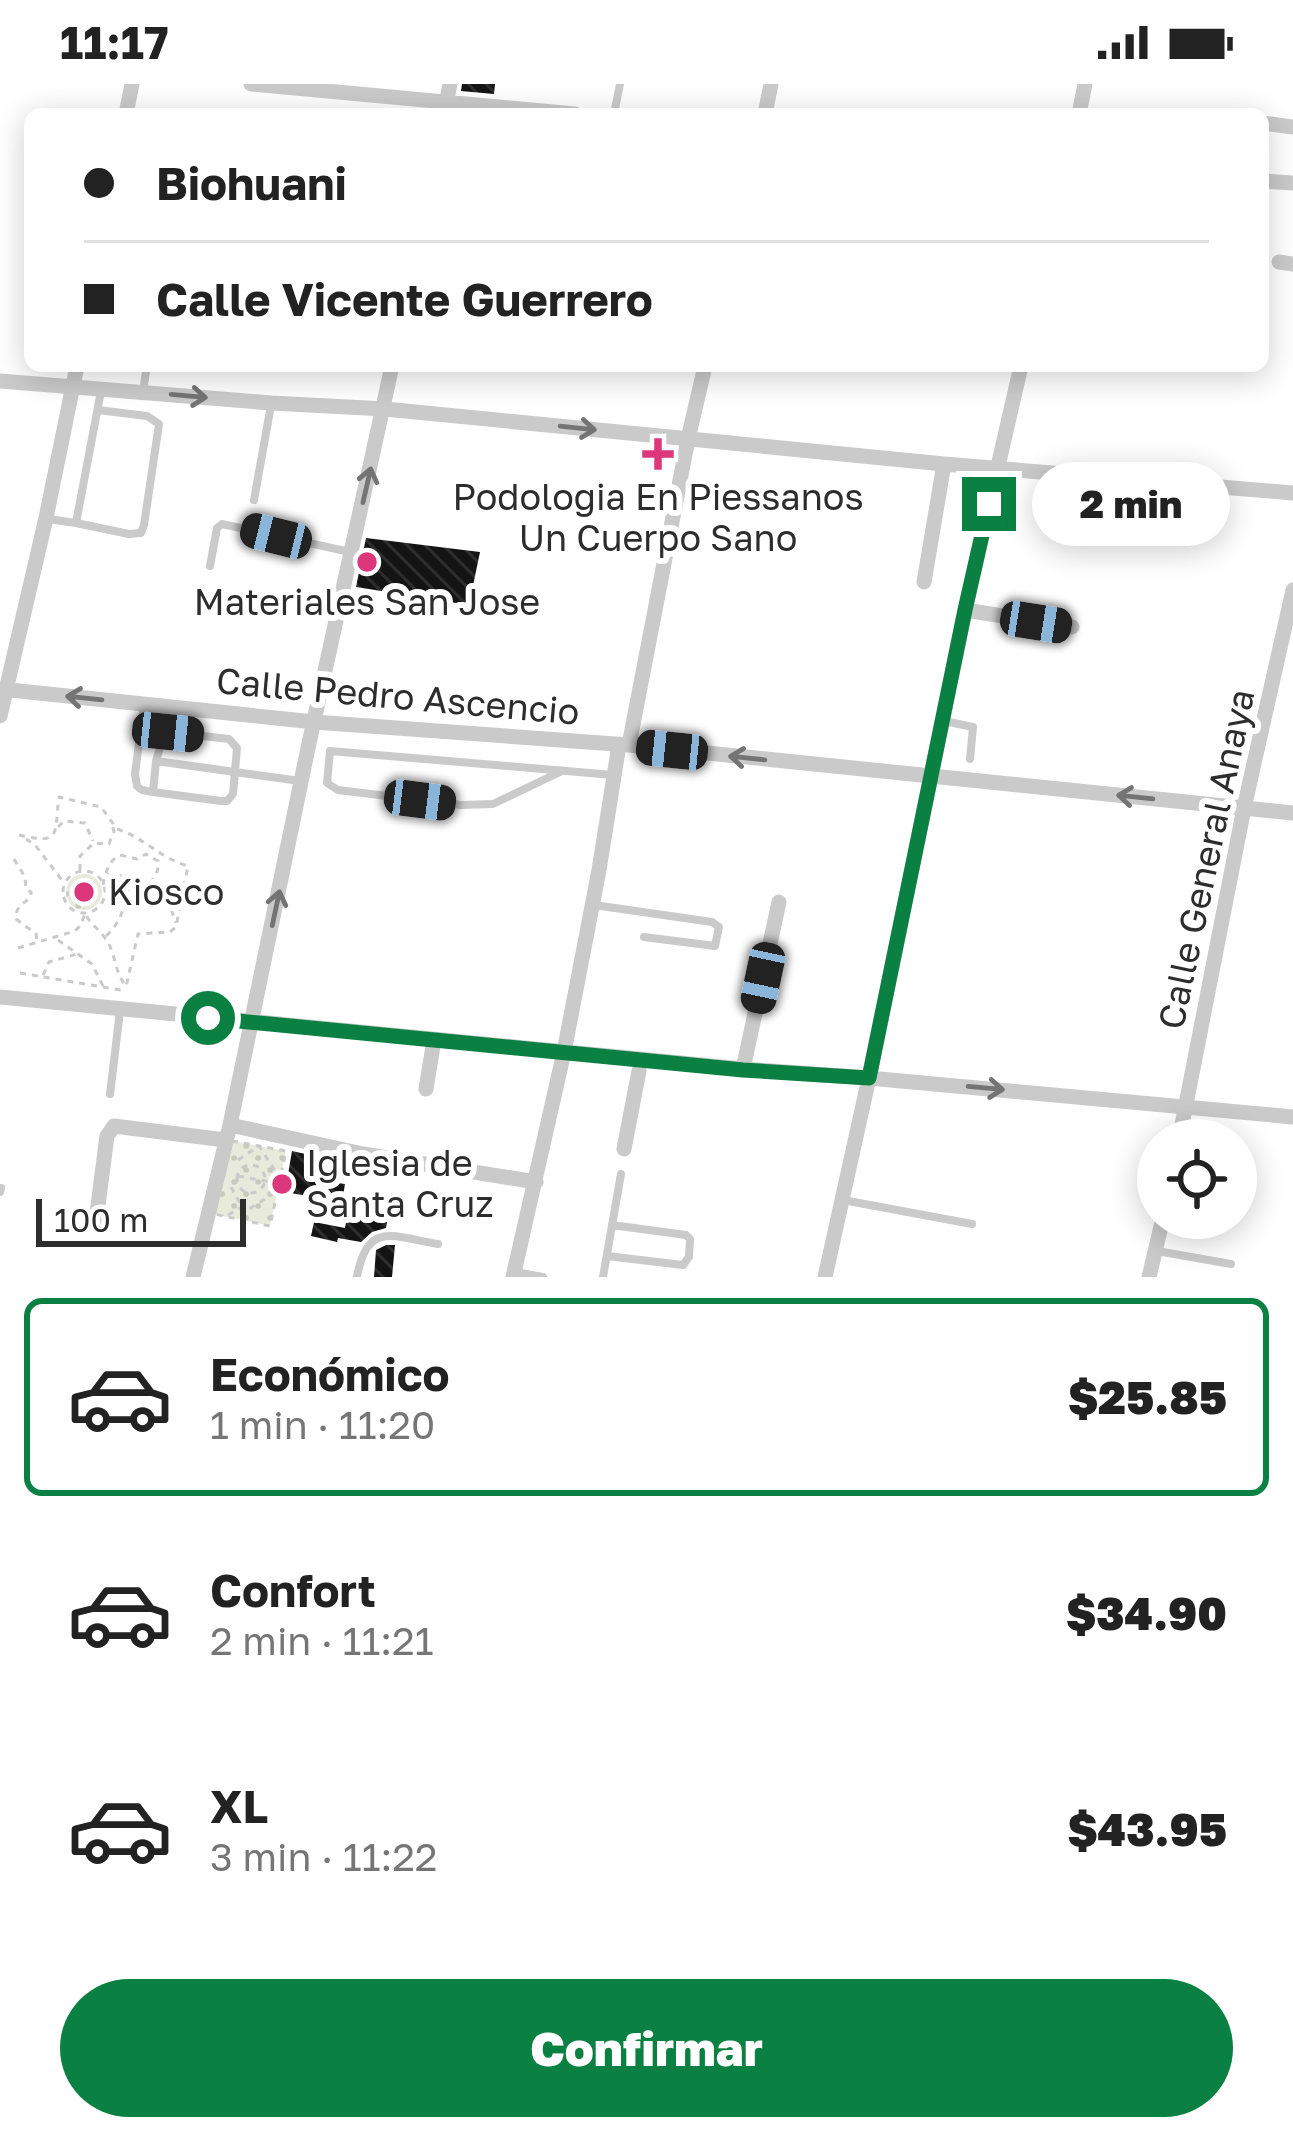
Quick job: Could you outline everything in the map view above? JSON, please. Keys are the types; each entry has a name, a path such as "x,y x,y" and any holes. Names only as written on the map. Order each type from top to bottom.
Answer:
{"street":[{"path":"250,84 299,86 439,108"},
{"path":"0,716 75,372"},
{"path":"194,1277 391,372"},
{"path":"514,1275 564,1052 613,775 624,745 704,372"},
{"path":"825,1277 1020,372"},
{"path":"0,380 385,409 1293,493"},
{"path":"924,581 944,464"},
{"name":"Calle General Anaya","path":"1183,1119 1244,808 1286,652 1293,590"},
{"path":"965,610 1072,627"},
{"name":"Calle Pedro Ascencio","path":"3,690 314,722 624,745 1293,813"},
{"path":"743,1070 779,902"},
{"path":"0,998 124,995 252,1022 564,1052 640,1065 869,1078 1293,1117"},
{"path":"426,1089 434,1040"},
{"path":"624,1149 640,1065"},
{"path":"96,1222 107,1136 114,1126 228,1132 536,1182"},
{"path":"1149,1277 1158,1239"}],"lane":[{"path":"142,392 146,372"},
{"path":"76,524 101,389"},
{"path":"254,500 271,403"},
{"path":"46,518 136,534 145,525 159,424 147,416 98,410"},
{"path":"210,566 217,528 222,524 351,552"},
{"path":"144,704 135,781 142,790 153,792 227,801 233,794 237,748 229,739 168,732 160,740 153,792"},
{"path":"942,720 973,727 970,758"},
{"path":"308,748 613,775"},
{"path":"330,752 326,776 332,788 461,805 493,804 562,771"},
{"path":"156,761 302,781"},
{"path":"592,904 712,922 718,927 717,943 710,946 644,937"},
{"path":"110,1094 124,995"},
{"path":"603,1277 621,1174"},
{"path":"842,1200 972,1223"},
{"path":"607,1256 683,1265 689,1257 686,1235 612,1226"},
{"path":"357,1277 361,1254 372,1239 386,1236 438,1244"},
{"path":"1155,1251 1231,1264"},
{"path":"514,1275 543,1277"}],"path":[{"path":"55,830 59,797 101,807 114,831 116,848 105,874 104,898 102,904 85,914 67,905 64,884 74,874 95,874 104,885"},
{"path":"64,884 35,844 19,835 46,841 64,821 85,823 94,843"},
{"path":"111,823 188,866 176,927 170,932 138,934 124,995"},
{"path":"94,843 137,859 146,854 158,861 157,874 141,888"},
{"path":"81,872 80,856 94,843"},
{"path":"14,859 32,898 22,902 16,919 31,928 39,942"},
{"path":"105,874 122,876 131,886 170,906 176,927"},
{"path":"105,938 122,915 131,886"},
{"path":"85,914 105,938 124,995"},
{"path":"18,948 74,931 85,914"},
{"path":"57,938 92,964 103,987"},
{"path":"43,977 50,962 76,954"},
{"path":"20,973 124,995"},
{"path":"232,1142 286,1151 270,1226 214,1214 225,1173 232,1142"},
{"path":"225,1173 259,1146"},
{"path":"259,1146 279,1184"},
{"path":"242,1158 245,1165"},
{"path":"261,1168 271,1162"},
{"path":"245,1165 261,1168 265,1181 260,1190 253,1193 238,1184 237,1176 245,1165"},
{"path":"225,1173 279,1184"},
{"path":"225,1173 242,1207"},
{"path":"225,1216 250,1208 279,1184"},
{"path":"235,1195 242,1190"},
{"path":"260,1190 266,1198"},
{"path":"250,1208 255,1223"}],"shaded area":[{"path":"84,874 97,879 102,892 97,905 84,910 71,905 66,892 71,879"},
{"path":"232,1141 286,1151 270,1226 214,1214"}],"building":[{"path":"462,84 495,84 494,94 461,91"},
{"path":"366,538 480,552 469,605 356,587"},
{"path":"292,1151 341,1162 342,1202 285,1192"},
{"path":"351,1195 391,1202 386,1228 361,1242 311,1236 314,1222 345,1228"},
{"path":"395,1245 392,1277 374,1277 376,1250"}],"place":[{"name":"Podologia En Piessanos Un Cuerpo Sano","path":"658,454"},
{"name":"Materiales San Jose","path":"367,562"},
{"name":"Kiosco","path":"84,892"},
{"name":"Iglesia de Santa Cruz","path":"282,1184"}],"route":[{"path":"208,1018 869,1078 989,504"}]}
